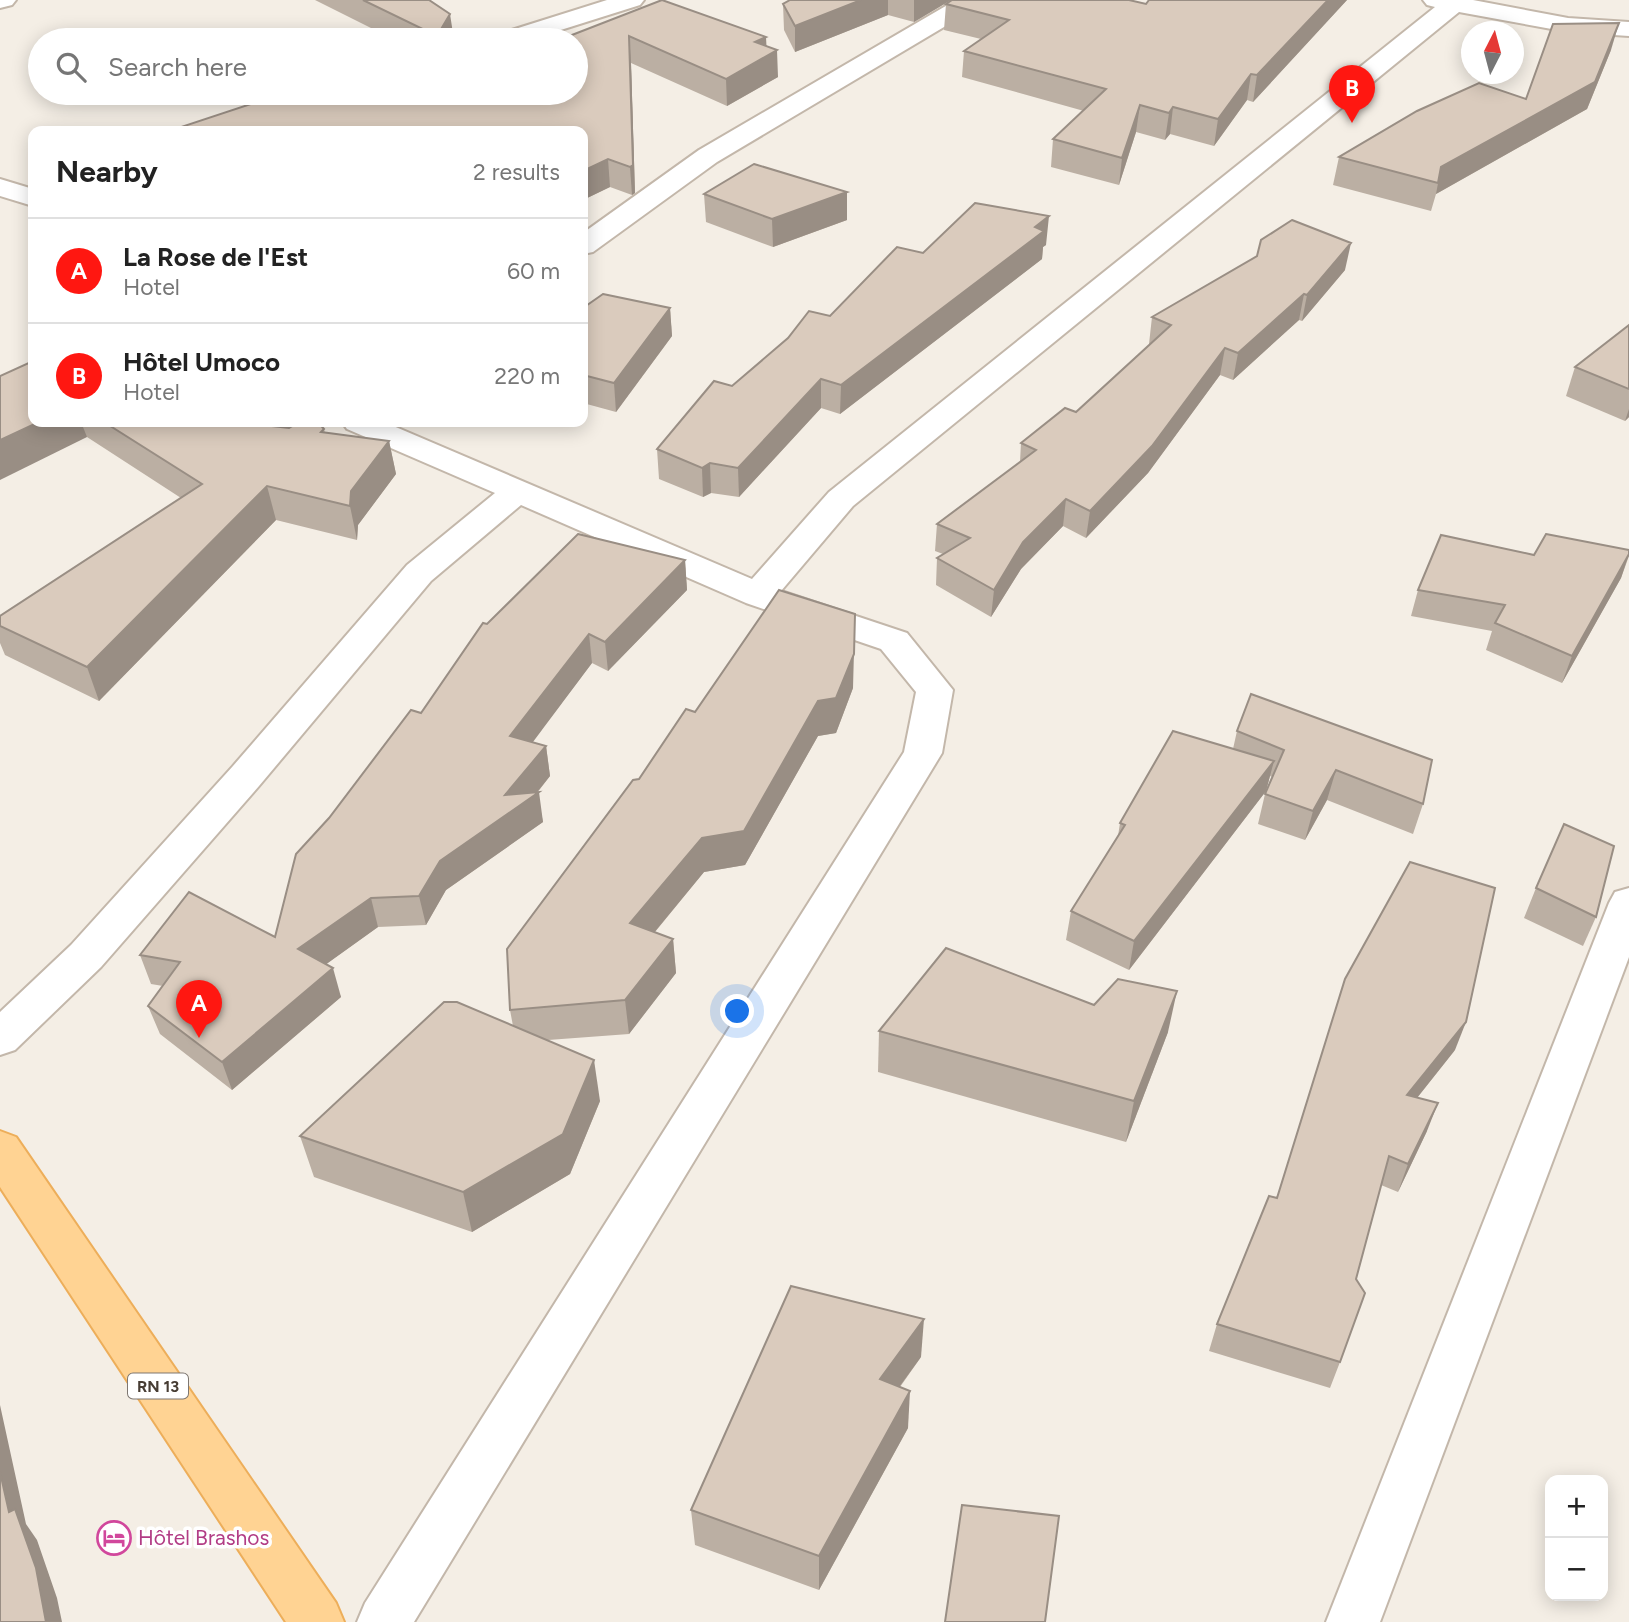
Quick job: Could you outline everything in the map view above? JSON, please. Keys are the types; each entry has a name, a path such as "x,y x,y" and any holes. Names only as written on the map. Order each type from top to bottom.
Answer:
{"main road":[{"name":"RN 13","path":"0,1150 317,1622"}],"street":[{"path":"543,28 632,0"},
{"path":"588,242 708,156 973,0"},
{"path":"758,595 841,499 1444,3 1568,25 1629,29"},
{"path":"0,185 28,175"},
{"path":"0,185 28,196"},
{"path":"371,427 758,595 894,641 936,690 923,753 384,1622"},
{"path":"0,1038 86,956 246,776 419,573 518,491"},
{"path":"1353,1622 1629,903"}],"building":[{"path":"363,0 429,0 450,14 442,28 421,28"},
{"path":"662,0 766,37 755,42 777,50 726,79 629,36 633,165 630,167 608,159 588,169 588,126 184,126 248,105 588,105 588,29"},
{"path":"790,0 861,0 795,26 783,4"},
{"path":"952,0 1129,0 1146,4 1149,0 1328,0 1257,75 1251,74 1218,119 1173,107 1169,113 1140,105 1122,158 1053,139 1106,89 964,51 1009,20 946,4"},
{"path":"1619,23 1595,82 1441,167 1438,183 1339,157 1417,111 1477,84 1526,99 1553,24"},
{"path":"754,164 847,192 772,219 704,194"},
{"path":"975,203 1049,216 1035,227 1044,231 841,385 821,379 738,468 710,463 702,468 657,449 714,381 732,386 788,338 809,311 830,316 897,247 923,253"},
{"path":"1292,220 1351,243 1307,295 1304,294 1238,353 1225,348 1152,446 1090,511 1066,499 1023,542 994,590 937,558 970,538 937,524 1036,450 1021,443 1065,408 1076,412 1171,325 1152,317 1257,256 1261,240"},
{"path":"603,294 670,308 614,383 588,376 588,304"},
{"path":"1629,325 1629,389 1575,367"},
{"path":"28,363 28,427 0,440 0,376"},
{"path":"112,427 322,427 324,429 321,432 389,441 351,491 350,506 267,486 87,667 0,626 0,616 202,484"},
{"path":"578,534 685,560 605,642 589,634 510,736 546,746 505,795 539,792 440,861 419,896 371,898 298,949 333,968 222,1062 148,1006 180,962 140,955 189,892 275,937 296,854 329,818 411,710 421,713 483,623 487,624"},
{"path":"1546,534 1629,550 1572,656 1495,623 1505,605 1418,590 1441,535 1534,555"},
{"path":"779,590 855,614 854,654 836,698 818,701 744,831 702,838 630,923 673,939 625,1000 510,1010 507,949 633,780 639,779 686,709 695,712"},
{"path":"1251,694 1432,760 1423,804 1336,770 1313,811 1265,794 1284,750 1237,731"},
{"path":"1173,731 1274,761 1134,941 1071,911 1125,825 1120,823"},
{"path":"1564,824 1614,846 1596,917 1536,888"},
{"path":"1410,862 1495,888 1466,1022 1407,1095 1438,1103 1408,1164 1389,1156 1356,1279 1365,1293 1340,1362 1217,1324 1269,1196 1277,1198 1345,979"},
{"path":"946,948 1094,1005 1118,979 1177,991 1134,1101 879,1031"},
{"path":"444,1002 457,1002 594,1060 563,1134 463,1192 300,1136"},
{"path":"791,1286 924,1319 880,1379 910,1391 819,1556 691,1510"},
{"path":"0,1472 9,1512 15,1509 36,1568 46,1622 0,1622"},
{"path":"962,1505 1059,1516 1045,1622 945,1622"}],"place":[{"name":"Hôtel Umoco","path":"1352,123"},
{"name":"La Rose de l'Est","path":"199,1038"},
{"name":"Hôtel Brashos","path":"114,1538"}]}
